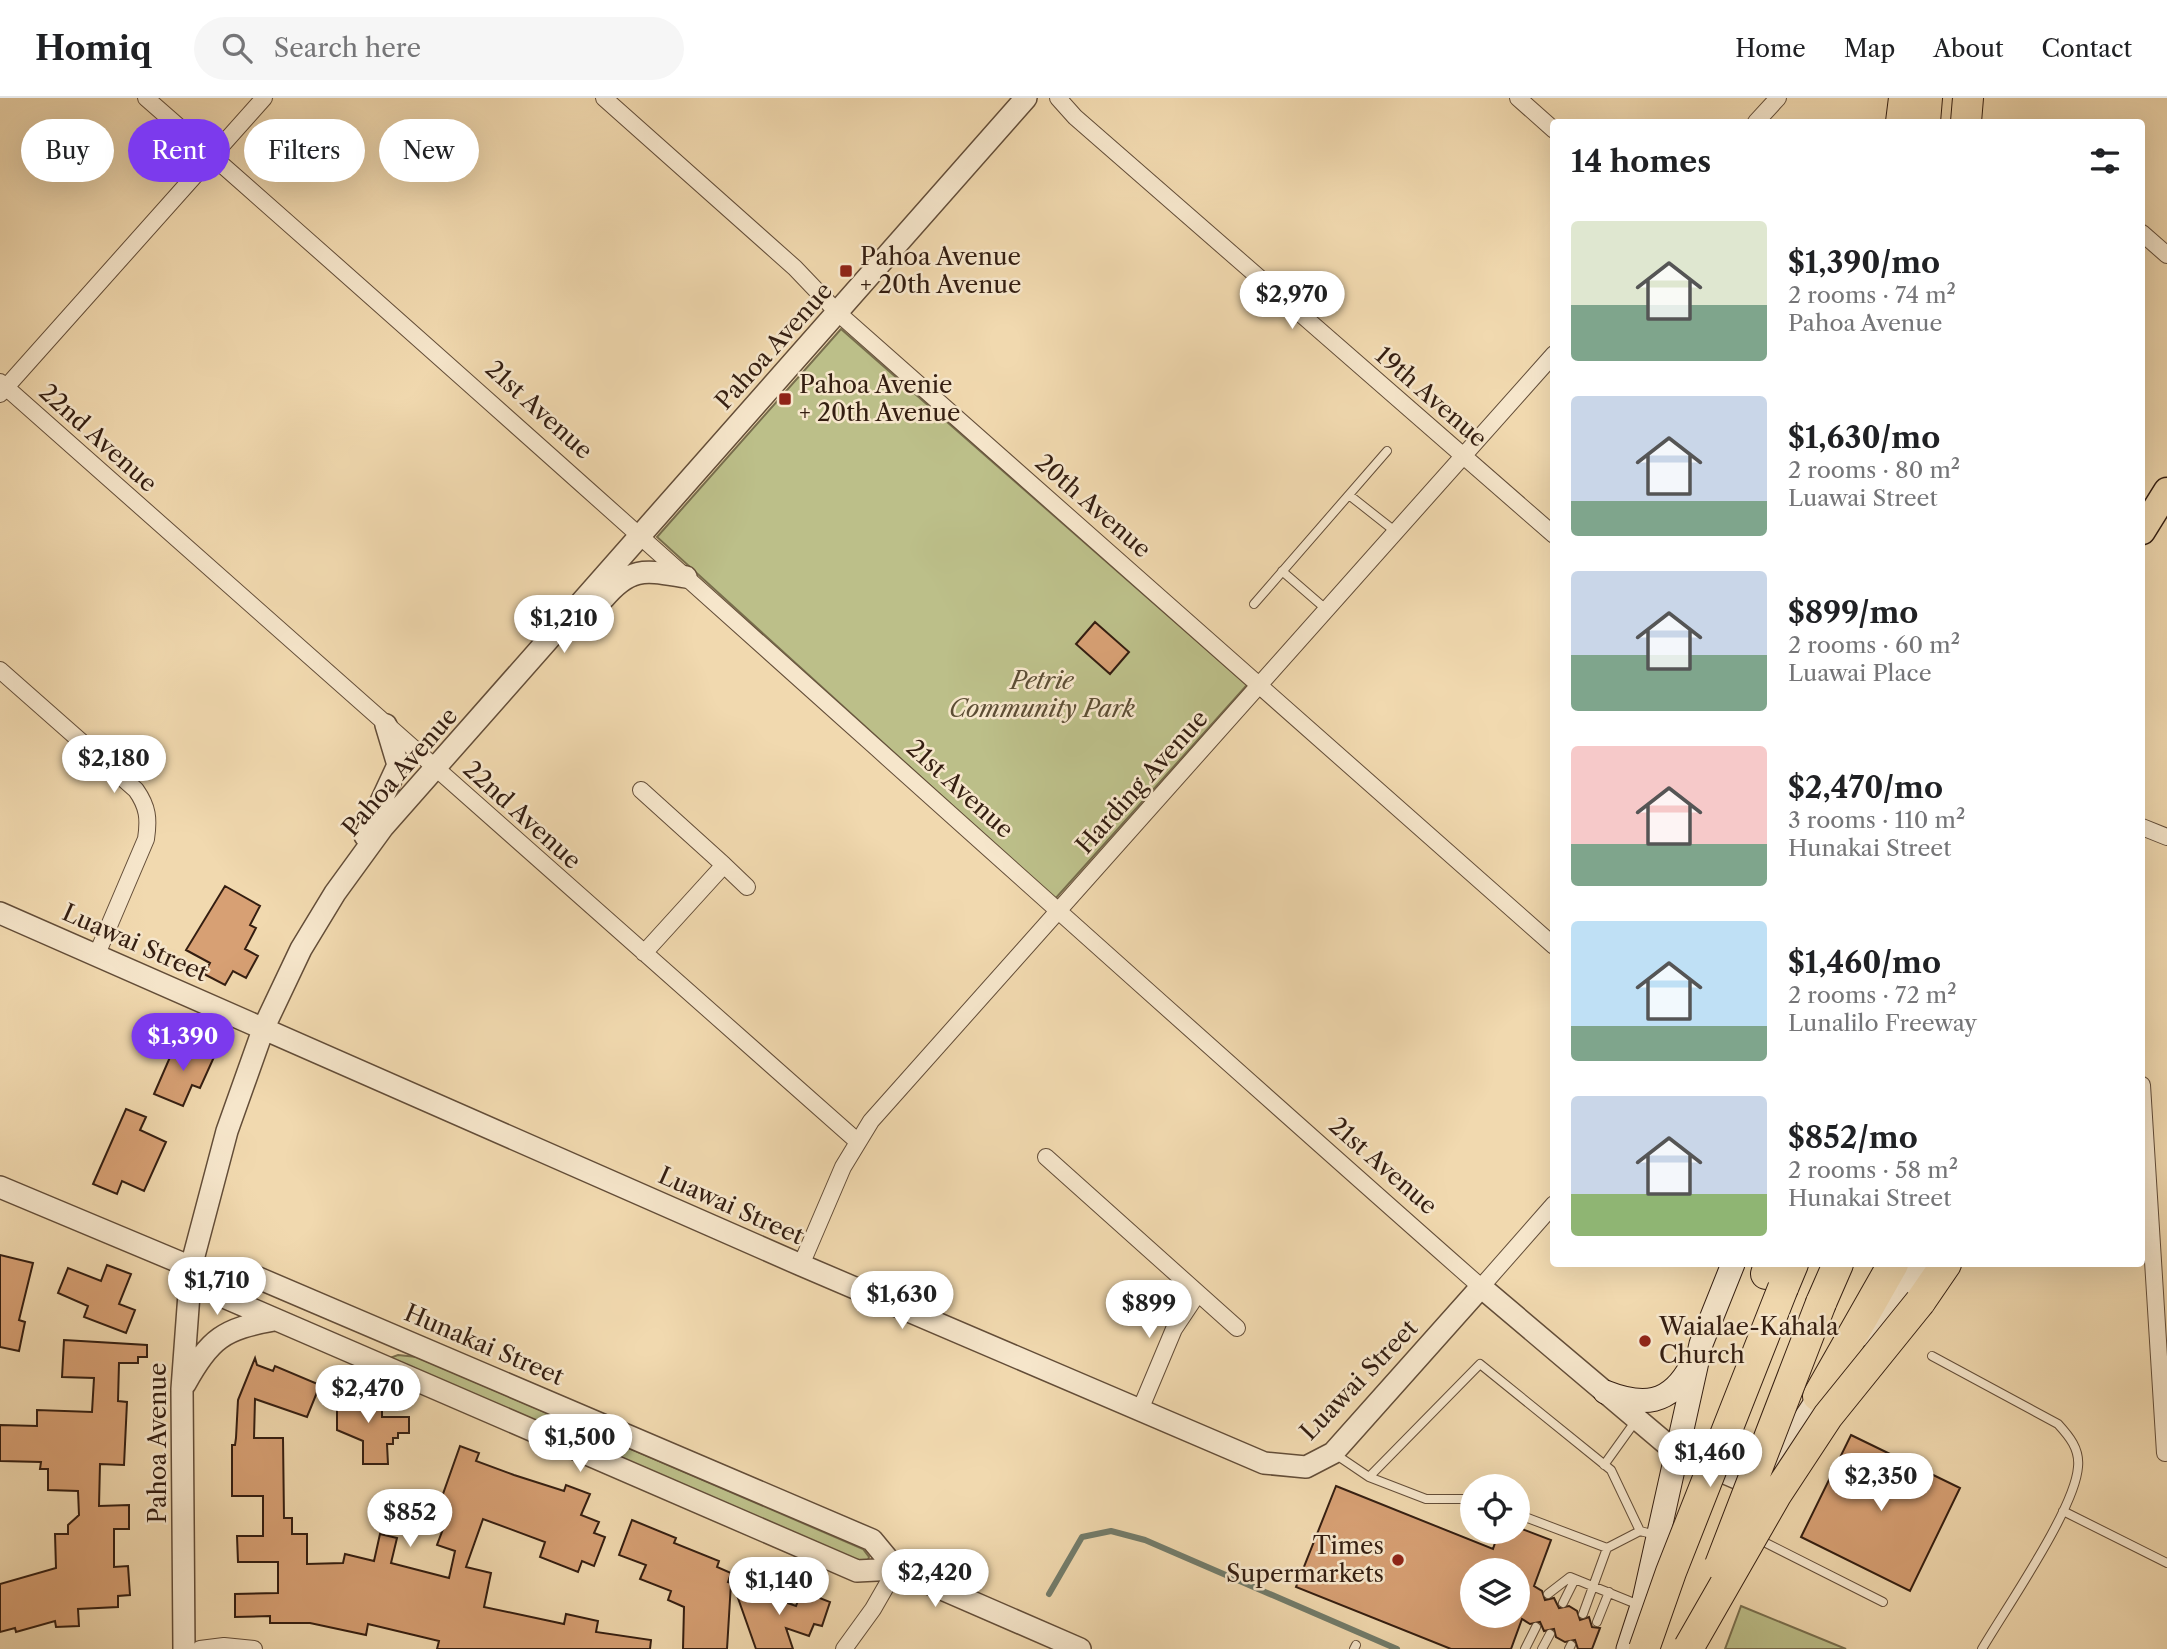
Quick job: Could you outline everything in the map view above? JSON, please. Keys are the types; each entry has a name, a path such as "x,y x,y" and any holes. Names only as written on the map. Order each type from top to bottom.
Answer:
{"highway":[{"path":"1901,119 1904,98"},
{"path":"1925,119 1927,98"},
{"path":"1966,119 1968,98"},
{"path":"1693,1648 1777,1409 1837,1267"},
{"path":"1818,1396 1891,1267"},
{"path":"1693,1648 1776,1495 1821,1427 1920,1302 1944,1267"},
{"path":"1644,1649 1778,1272"}],"main road":[{"path":"2145,499 2167,478"},
{"path":"2145,526 2167,491"},
{"path":"1605,1392 1639,1401 1670,1393 1683,1381 1732,1267"},
{"path":"1693,1648 1760,1488 1818,1396 1915,1267"},
{"path":"1628,1649 1642,1607 1650,1534 1676,1452 1701,1344"}],"street":[{"name":"21st Avenue","path":"146,98 170,119"},
{"path":"230,136 264,98"},
{"name":"20th Avenue","path":"604,98 795,268 838,313 1261,684 1550,942"},
{"name":"Pahoa Avenue","path":"184,1649 182,1389 191,1267 227,1131 264,1027 302,949 335,893 383,827 1026,98"},
{"name":"19th Avenue","path":"1058,98 1085,126 1550,531"},
{"path":"1518,98 1550,126"},
{"path":"1759,119 1778,98"},
{"name":"21st Avenue","path":"230,172 641,535 1057,912 1481,1287 1676,1452 1760,1488"},
{"path":"2,388 188,182"},
{"path":"2145,236 2167,255"},
{"name":"Harding Avenue","path":"801,1265 858,1141 871,1121 1550,359"},
{"name":"22nd Avenue","path":"2,388 858,1141"},
{"path":"545,644 585,620 625,576 650,572 686,577"},
{"path":"0,670 136,790 146,804 146,839 97,954"},
{"path":"335,893 398,765 396,748 386,725"},
{"path":"641,790 747,887"},
{"path":"2145,828 2167,837"},
{"path":"644,953 724,865"},
{"name":"Luawai Street","path":"0,913 801,1265 1140,1410 1279,1466 1306,1467 1333,1453 1550,1209"},
{"path":"2145,1133 2165,1453"},
{"path":"1046,1157 1237,1328"},
{"name":"Hunakai Street","path":"0,1187 191,1267 256,1276 872,1540 896,1569"},
{"name":"Hunakai Street","path":"191,1267 224,1297 274,1320 857,1571 896,1569 1080,1649"},
{"path":"1140,1410 1174,1329 1198,1293"},
{"path":"182,1389 197,1362 216,1340 238,1327 274,1320"},
{"path":"844,1649 873,1609 896,1569"},
{"path":"200,1649 224,1646 254,1649"}],"lane":[{"path":"1254,604 1387,451"},
{"path":"1349,495 1396,532"},
{"path":"1282,571 1327,610"},
{"path":"1932,1356 2058,1424 2073,1440 2079,1464 2075,1486 2063,1511 1982,1649"},
{"path":"1369,1477 1480,1364 1611,1470 1650,1534 1607,1548 1530,1519"},
{"path":"1604,1465 1637,1419"},
{"path":"1333,1453 1369,1477 1426,1499 1460,1499"},
{"path":"2063,1511 2167,1563"},
{"path":"1743,1532 1883,1602"},
{"path":"1583,1614 1607,1548"},
{"path":"1548,1594 1570,1577 1642,1607"},
{"path":"1563,1603 1575,1579"},
{"path":"1597,1622 1609,1592"},
{"path":"1525,1649 1536,1627"},
{"path":"1542,1649 1550,1634"}],"green space":[{"name":"Petrie Community Park","path":"841,329 1247,685 1055,899 657,537"},
{"path":"398,1355 417,1357 863,1549 869,1557 867,1563 858,1563 387,1359"},
{"path":"1741,1606 1846,1649 1725,1649"}],"shaded area":[{"path":"766,1580 796,1591 791,1605 760,1595"}],"building":[{"path":"1095,622 1129,652 1110,674 1076,644"},
{"path":"225,886 260,906 250,925 256,928 245,949 258,956 246,978 233,971 225,985 204,974 210,963 186,950"},
{"path":"177,1041 214,1057 200,1088 192,1085 183,1106 154,1094"},
{"path":"126,1109 146,1117 140,1130 166,1142 144,1191 122,1181 117,1194 93,1184"},
{"path":"0,1255 33,1263 19,1320 25,1322 19,1351 0,1347"},
{"path":"107,1265 131,1274 119,1304 135,1310 126,1333 84,1317 88,1306 58,1293 68,1268 101,1281"},
{"path":"64,1340 147,1345 147,1357 138,1357 138,1363 119,1363 118,1401 127,1402 124,1465 100,1464 99,1506 129,1505 129,1529 114,1529 114,1567 128,1566 130,1595 118,1596 118,1607 78,1609 79,1626 56,1627 55,1621 16,1632 15,1628 0,1632 0,1584 56,1568 55,1534 68,1534 68,1525 79,1515 78,1491 48,1490 48,1469 40,1469 41,1462 0,1461 0,1425 37,1426 37,1410 92,1412 94,1378 62,1377"},
{"path":"255,1358 257,1365 273,1371 275,1366 320,1385 307,1417 255,1399 254,1438 283,1438 284,1518 292,1518 292,1534 307,1534 307,1564 343,1563 345,1554 374,1561 380,1534 397,1538 391,1563 449,1578 455,1551 437,1545 443,1529 432,1525 460,1446 479,1453 476,1461 564,1491 566,1485 590,1494 581,1515 599,1522 594,1533 605,1537 594,1566 582,1561 578,1572 540,1557 545,1542 483,1519 466,1567 491,1573 484,1607 564,1624 566,1614 598,1621 596,1632 651,1640 650,1649 437,1649 439,1641 368,1624 366,1635 310,1623 270,1623 270,1616 235,1617 235,1594 278,1593 278,1562 238,1562 237,1536 263,1536 263,1496 232,1496 232,1445 235,1445 236,1438 238,1400"},
{"path":"337,1390 359,1390 359,1394 367,1394 367,1401 382,1401 382,1417 409,1417 409,1433 398,1433 398,1438 393,1438 393,1444 387,1444 388,1464 363,1464 363,1441 337,1430"},
{"path":"1851,1435 1960,1488 1910,1591 1801,1537"},
{"name":"Times Supermarkets","path":"1336,1486 1460,1536 1460,1544 1481,1544 1493,1549 1495,1544 1530,1544 1530,1532 1551,1540 1534,1586 1542,1591 1545,1600 1554,1598 1559,1608 1569,1606 1577,1611 1580,1620 1589,1617 1592,1627 1600,1628 1592,1649 1578,1649 1575,1640 1565,1642 1556,1637 1554,1629 1544,1631 1540,1622 1530,1624 1530,1558 1460,1558 1460,1628 1519,1628 1511,1649 1451,1649 1296,1587"},
{"path":"632,1520 676,1538 674,1543 719,1561 717,1567 731,1573 728,1582 731,1583 727,1649 683,1649 684,1607 668,1600 671,1591 640,1579 646,1565 619,1555"},
{"path":"733,1584 796,1606 802,1591 830,1602 822,1626 814,1624 809,1636 786,1628 793,1649 756,1649"}],"waterway":[{"path":"1049,1594 1082,1537 1111,1531 1145,1540 1397,1649"}],"place":[{"name":"Pahoa Avenue + 20th Avenue","path":"846,271"},
{"name":"Pahoa Avenie + 20th Avenue","path":"785,399"},
{"name":"Waialae-Kahala Church","path":"1645,1341"},
{"name":"Times Supermarkets","path":"1398,1560"}]}
